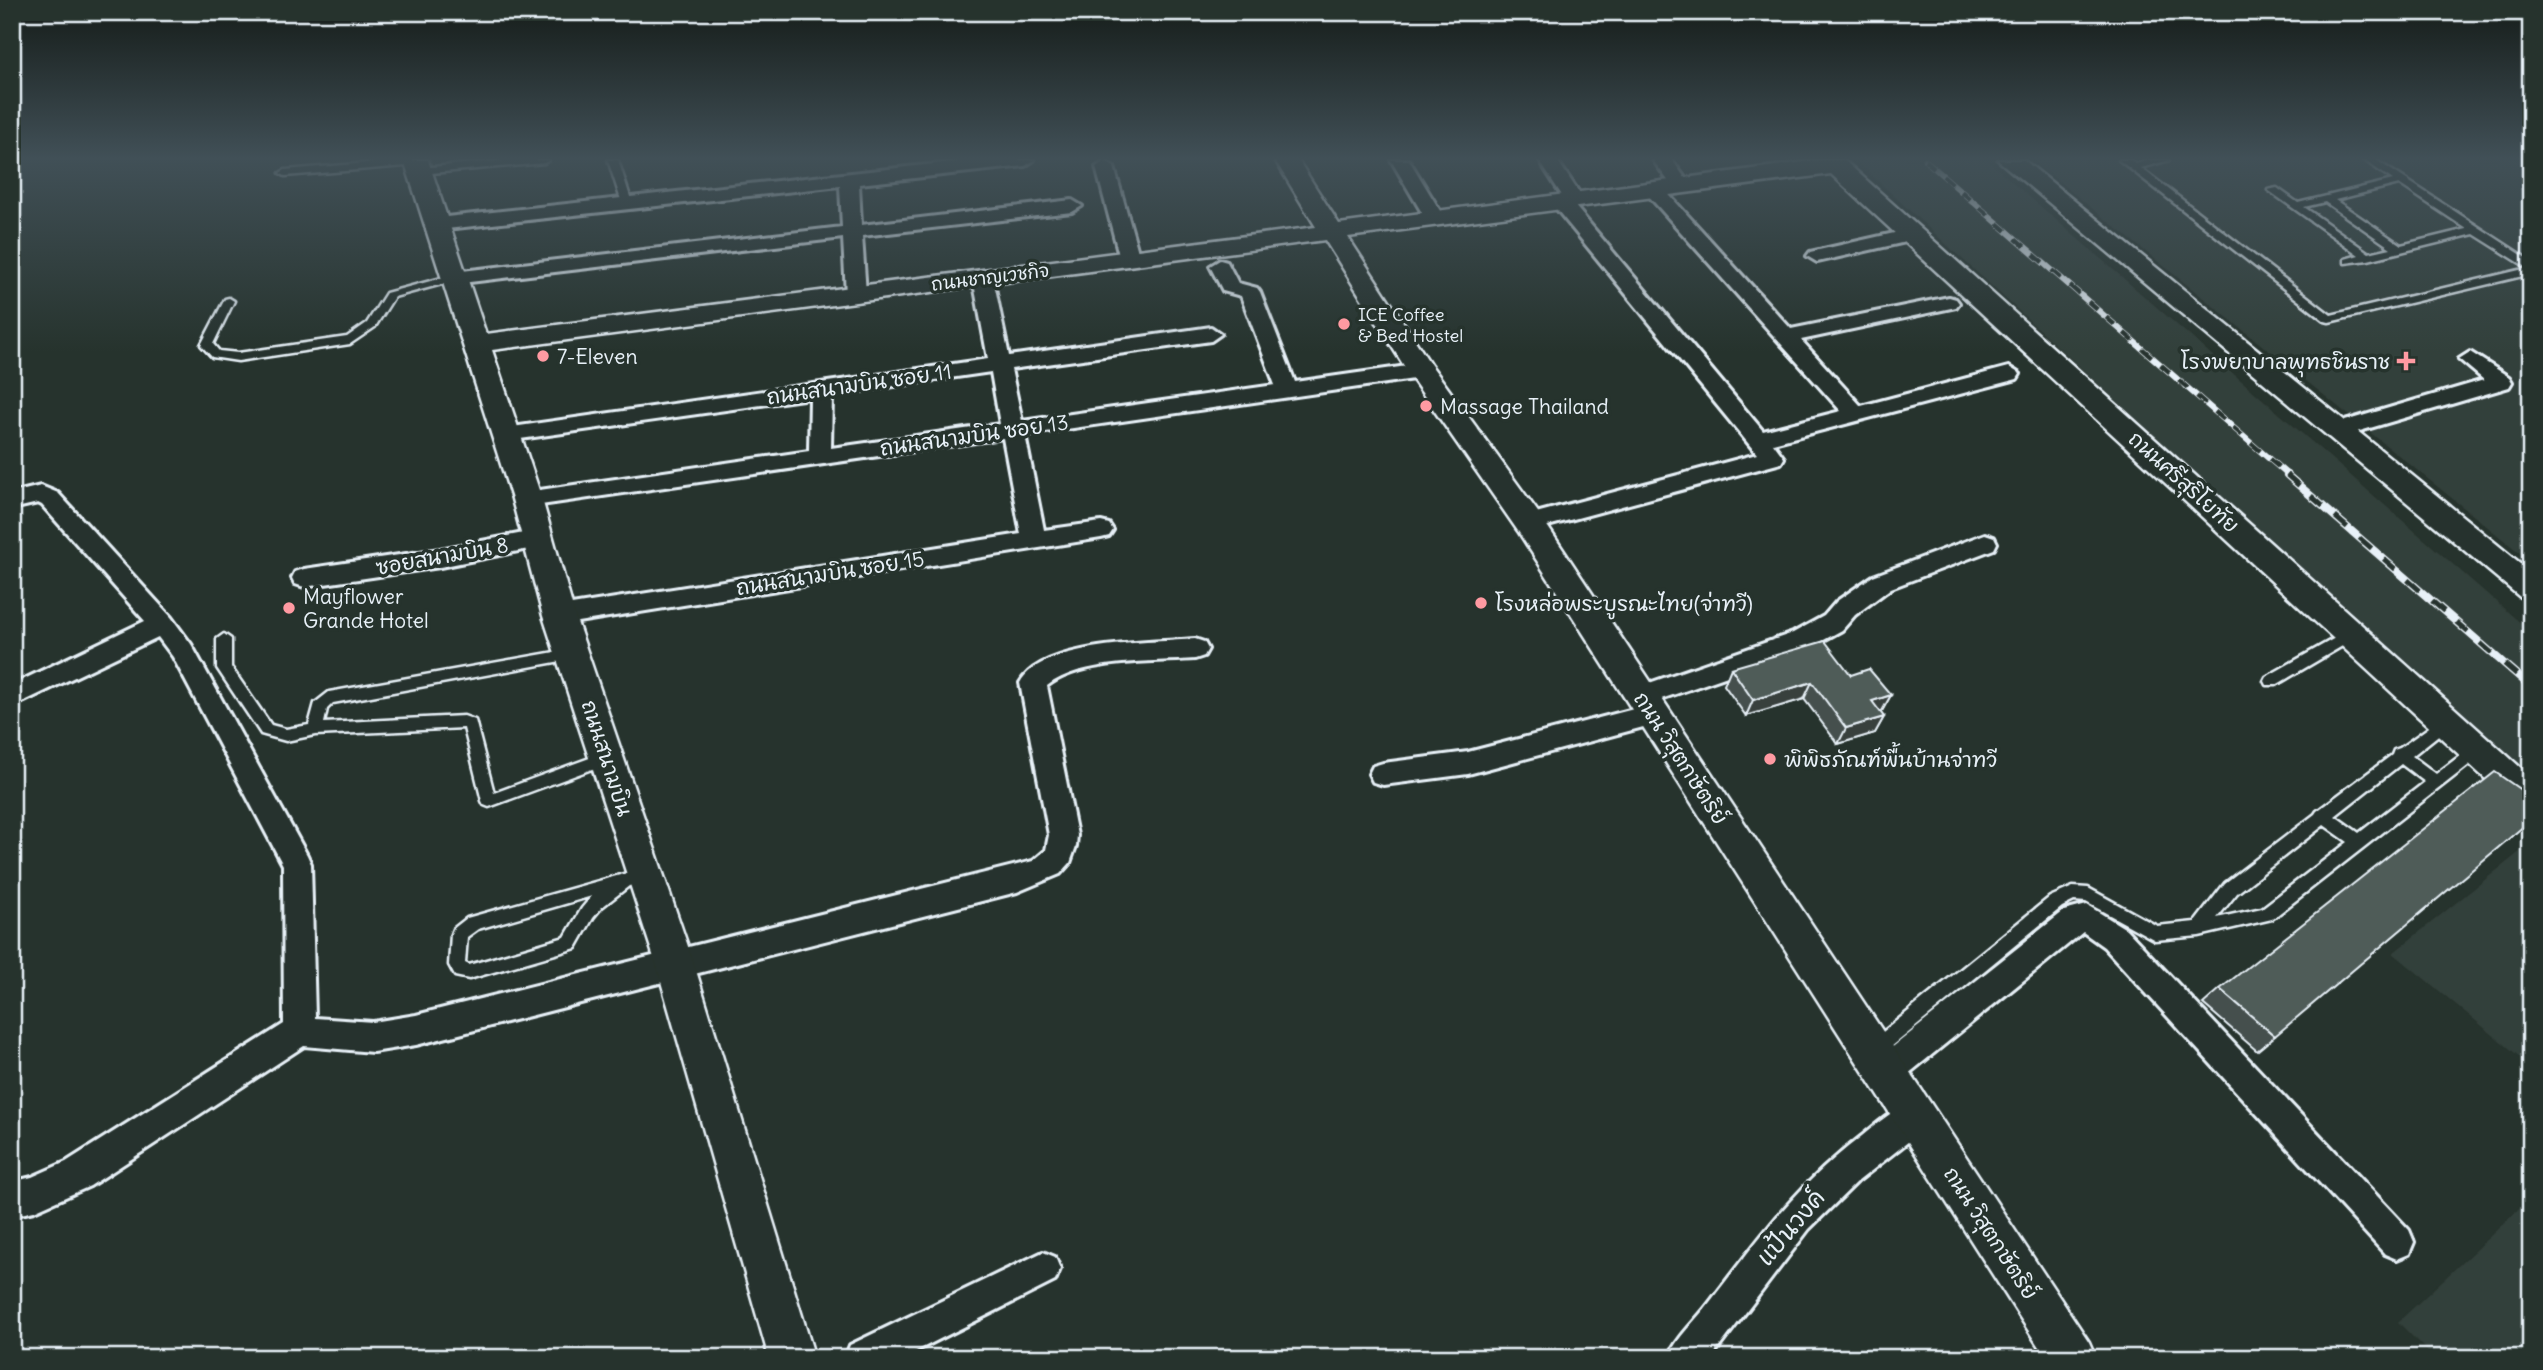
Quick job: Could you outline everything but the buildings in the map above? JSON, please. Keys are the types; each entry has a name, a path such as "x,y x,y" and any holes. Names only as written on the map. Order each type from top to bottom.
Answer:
{"street":[{"name":"ถนนสนามบิน","path":"437,224 527,499 559,616 607,758 635,877 675,964 792,1358"},
{"path":"852,224 856,294"},
{"path":"453,278 914,224"},
{"path":"1120,224 1130,258"},
{"name":"ถนน วิสุตกษัตริย์","path":"1329,224 1421,371 1529,523 2073,1358"},
{"name":"ถนนชาญเวชกิจ","path":"475,344 1397,224"},
{"path":"1529,523 1773,458 1586,224"},
{"path":"1685,224 1857,415"},
{"name":"ถนนศรีสุริโยทัย","path":"1898,224 2531,799"},
{"path":"2086,224 2531,589"},
{"path":"1817,256 1912,235"},
{"path":"1220,266 1230,287 1250,292 1288,391"},
{"path":"983,278 1034,540"},
{"path":"1786,336 1949,303"},
{"name":"ถนนสนามบิน ซอย 11","path":"506,434 1211,334"},
{"path":"2336,431 2501,382 2470,359"},
{"name":"ถนนสนามบิน ซอย 13","path":"527,499 1421,371"},
{"path":"1758,440 2009,374"},
{"path":"820,457 821,390"},
{"path":"12,501 41,494 50,499 162,624 182,651 297,864 300,1031"},
{"name":"ถนนสนามบิน ซอย 15","path":"559,616 1101,530"},
{"name":"ซอยสนามบิน 8","path":"304,579 440,558 539,539"},
{"path":"1383,774 1481,760 1647,706 1802,640 1833,623 1846,608 1882,582 1985,543"},
{"path":"12,697 162,624"},
{"path":"12,1199 34,1194 78,1174 300,1031 373,1037 416,1030 1017,879 1046,869 1059,860 1063,851 1063,835 1033,683 1051,669 1075,663 1195,649"},
{"path":"1879,1062 2075,920 2087,918 2115,938 2397,1242"},
{"name":"แป้นวงค์","path":"1686,1358 1713,1330 1782,1233 1829,1181 1915,1116"},
{"path":"863,1358 1043,1269"}],"lane":[{"path":"2206,224 2329,319 2531,268"},
{"path":"2322,224 2368,257"},
{"path":"2365,224 2400,248"},
{"path":"2467,224 2531,268"},
{"path":"2348,261 2476,230"},
{"path":"229,301 207,345 216,354 238,357 351,340 371,325 390,295 453,278"},
{"path":"2271,681 2351,634"},
{"path":"224,639 224,668 261,726 286,735 315,729 423,722 470,724 489,801 607,758"},
{"path":"315,729 320,708 329,698 572,654"},
{"path":"2199,929 2231,888 2399,754 2446,721"},
{"path":"1879,1062 2056,902 2073,894 2088,895 2155,933 2199,929 2266,914 2478,750"},
{"path":"2399,754 2436,782"},
{"path":"2322,815 2359,842"},
{"path":"635,877 595,904 584,919 577,937 570,943 469,972 461,971 457,965 457,942 466,926 635,877"}],"shaded area":[{"path":"1924,224 2061,224 2531,632 2531,784"},
{"name":"โรงพยาบาลพุทธชินราช","path":"2111,224 2531,224 2531,562"},
{"path":"2531,843 2531,1066 2393,953"},
{"path":"2531,1198 2531,1358 2434,1358 2398,1322"}],"railway":[{"path":"1999,224 2289,476"},
{"path":"2287,475 2531,687"}],"place":[{"name":"ICE Coffee & Bed Hostel","path":"1344,324"},
{"name":"7-Eleven","path":"543,356"},
{"name":"โรงพยาบาลพุทธชินราช","path":"2406,361"},
{"name":"Massage Thailand","path":"1426,406"},
{"name":"โรงหล่อพระบูรณะไทย(จ่าทวี)","path":"1481,603"},
{"name":"Mayflower Grande Hotel","path":"289,608"},
{"name":"พิพิธภัณฑ์พื้นบ้านจ่าทวี","path":"1770,759"}]}
